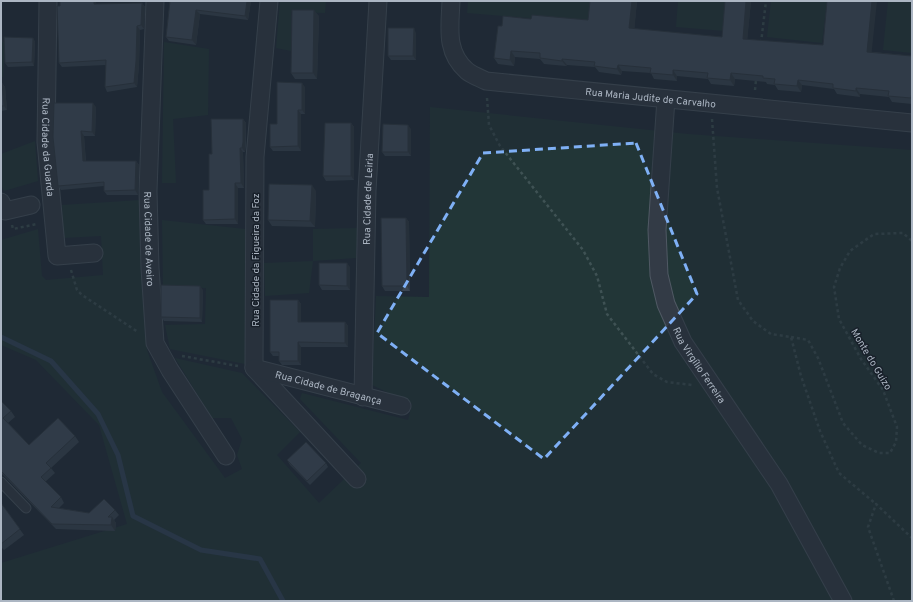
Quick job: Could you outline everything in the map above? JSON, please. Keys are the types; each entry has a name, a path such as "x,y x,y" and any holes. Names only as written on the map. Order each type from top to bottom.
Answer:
{"street":[{"name":"Rua Cidade da Guarda","path":"48,1 46,142 57,256 94,253"},
{"name":"Rua Cidade de Aveiro","path":"155,1 148,191 150,268 155,343 170,370 226,456"},
{"name":"Rua Cidade da Figueira da Foz","path":"254,368 255,156 269,1"},
{"name":"Rua Cidade de Leiria","path":"363,397 367,191 378,1"},
{"name":"Rua Maria Judite de Carvalho","path":"451,1 449,39 456,59 467,72 486,81 912,123"},
{"name":"Rua Virgílio Ferreira","path":"666,99 656,230 658,275 666,304 683,342 779,484 843,601"},
{"path":"1,202 5,211 30,205"},
{"name":"Rua Cidade de Bragança","path":"254,368 402,406"},
{"path":"254,368 357,479"}],"lane":[{"path":"1,482 26,508"}],"path":[{"path":"760,46 766,1"},
{"path":"753,107 756,77"},
{"path":"486,81 489,125 500,146 583,250 597,276 607,314 653,374 667,382 714,388"},
{"name":"Monte do Guizo","path":"711,102 717,188 738,300 753,321 771,334 808,340 818,358 843,423 862,445 879,453 890,453 896,442 897,427 883,390 861,359 839,319 834,287 840,268 850,251 874,234 903,233 912,241"},
{"path":"791,337 801,376 820,431 839,473 876,504 912,538"},
{"path":"876,504 868,527 894,601"}],"highlighted area":[{"path":"636,143 697,294 544,459 377,333 483,153"}],"green space":[{"path":"280,1 326,1 325,13 291,12 291,51 276,48"},
{"path":"468,1 591,1 590,23 467,13"},
{"path":"678,1 727,1 724,31 676,27"},
{"path":"771,1 827,1 822,43 767,37"},
{"path":"888,1 912,1 912,53 883,50"},
{"path":"1,42 5,42 3,77 1,77"},
{"path":"164,42 209,49 208,115 173,119 176,183 162,183"},
{"path":"430,107 688,134 912,150 912,601 1,601 1,563 127,524 99,425 36,360 1,345 1,240 38,229 42,276 46,280 103,275 101,236 63,238 62,205 140,200 147,350 162,392 225,478 242,469 237,455 242,439 231,418 212,418 175,358 242,373 300,432 277,455 319,503 361,463 300,399 302,393 408,420 412,404 372,385 376,296 429,297"},
{"path":"35,141 38,181 4,191 1,185 1,154"},
{"path":"162,220 245,229 245,364 170,349 165,325 205,324 206,288 163,287"},
{"path":"358,228 356,258 313,261 313,229"},
{"path":"313,261 309,293 265,296 264,263"}],"building":[{"path":"60,1 94,1 94,4 142,3 141,25 137,26 134,83 105,87 106,60 59,63 57,6 60,6"},
{"path":"170,1 247,1 245,16 196,10 192,40 166,37"},
{"path":"590,1 632,1 629,28 722,37 725,1 746,1 743,39 823,45 827,1 872,1 867,52 912,56 911,98 888,96 889,91 856,88 856,91 833,88 833,84 798,80 797,86 774,84 775,79 763,78 763,76 731,73 730,80 707,78 708,73 673,70 673,75 650,73 651,68 618,65 617,69 594,66 595,62 562,59 562,61 540,58 540,53 511,51 510,60 494,58 498,26 502,26 503,16 531,19 532,15 588,20"},
{"path":"292,10 314,10 313,73 291,73"},
{"path":"388,28 414,28 413,56 388,56"},
{"path":"4,37 33,38 32,62 5,63"},
{"path":"277,82 302,83 302,110 298,110 298,146 270,147 270,124 277,124"},
{"path":"2,83 4,106 1,106"},
{"path":"54,103 93,103 92,132 81,131 83,161 136,161 135,190 104,191 104,182 58,186 53,137"},
{"path":"211,119 243,119 243,142 242,148 240,148 241,183 235,183 235,219 203,220 203,190 209,190 209,154 212,154"},
{"path":"325,123 351,123 351,176 323,176"},
{"path":"383,124 408,125 408,152 382,152"},
{"path":"269,184 312,185 310,221 268,220"},
{"path":"381,218 406,218 407,286 382,286"},
{"path":"319,263 347,263 347,286 319,285"},
{"path":"161,285 200,286 200,318 161,317"},
{"path":"270,300 298,300 298,322 345,322 345,343 298,342 298,361 279,361 279,352 270,352"},
{"path":"1,401 11,411 3,418 29,445 58,418 75,436 46,463 51,468 41,477 61,497 51,507 89,513 104,499 115,510 108,517 112,517 111,525 52,524 1,471"},
{"path":"306,442 326,463 307,481 287,460"},
{"path":"1,503 20,529 1,544"}],"waterway":[{"path":"1,337 51,361 98,414 118,455 133,516 201,550 260,559 283,601"}]}
